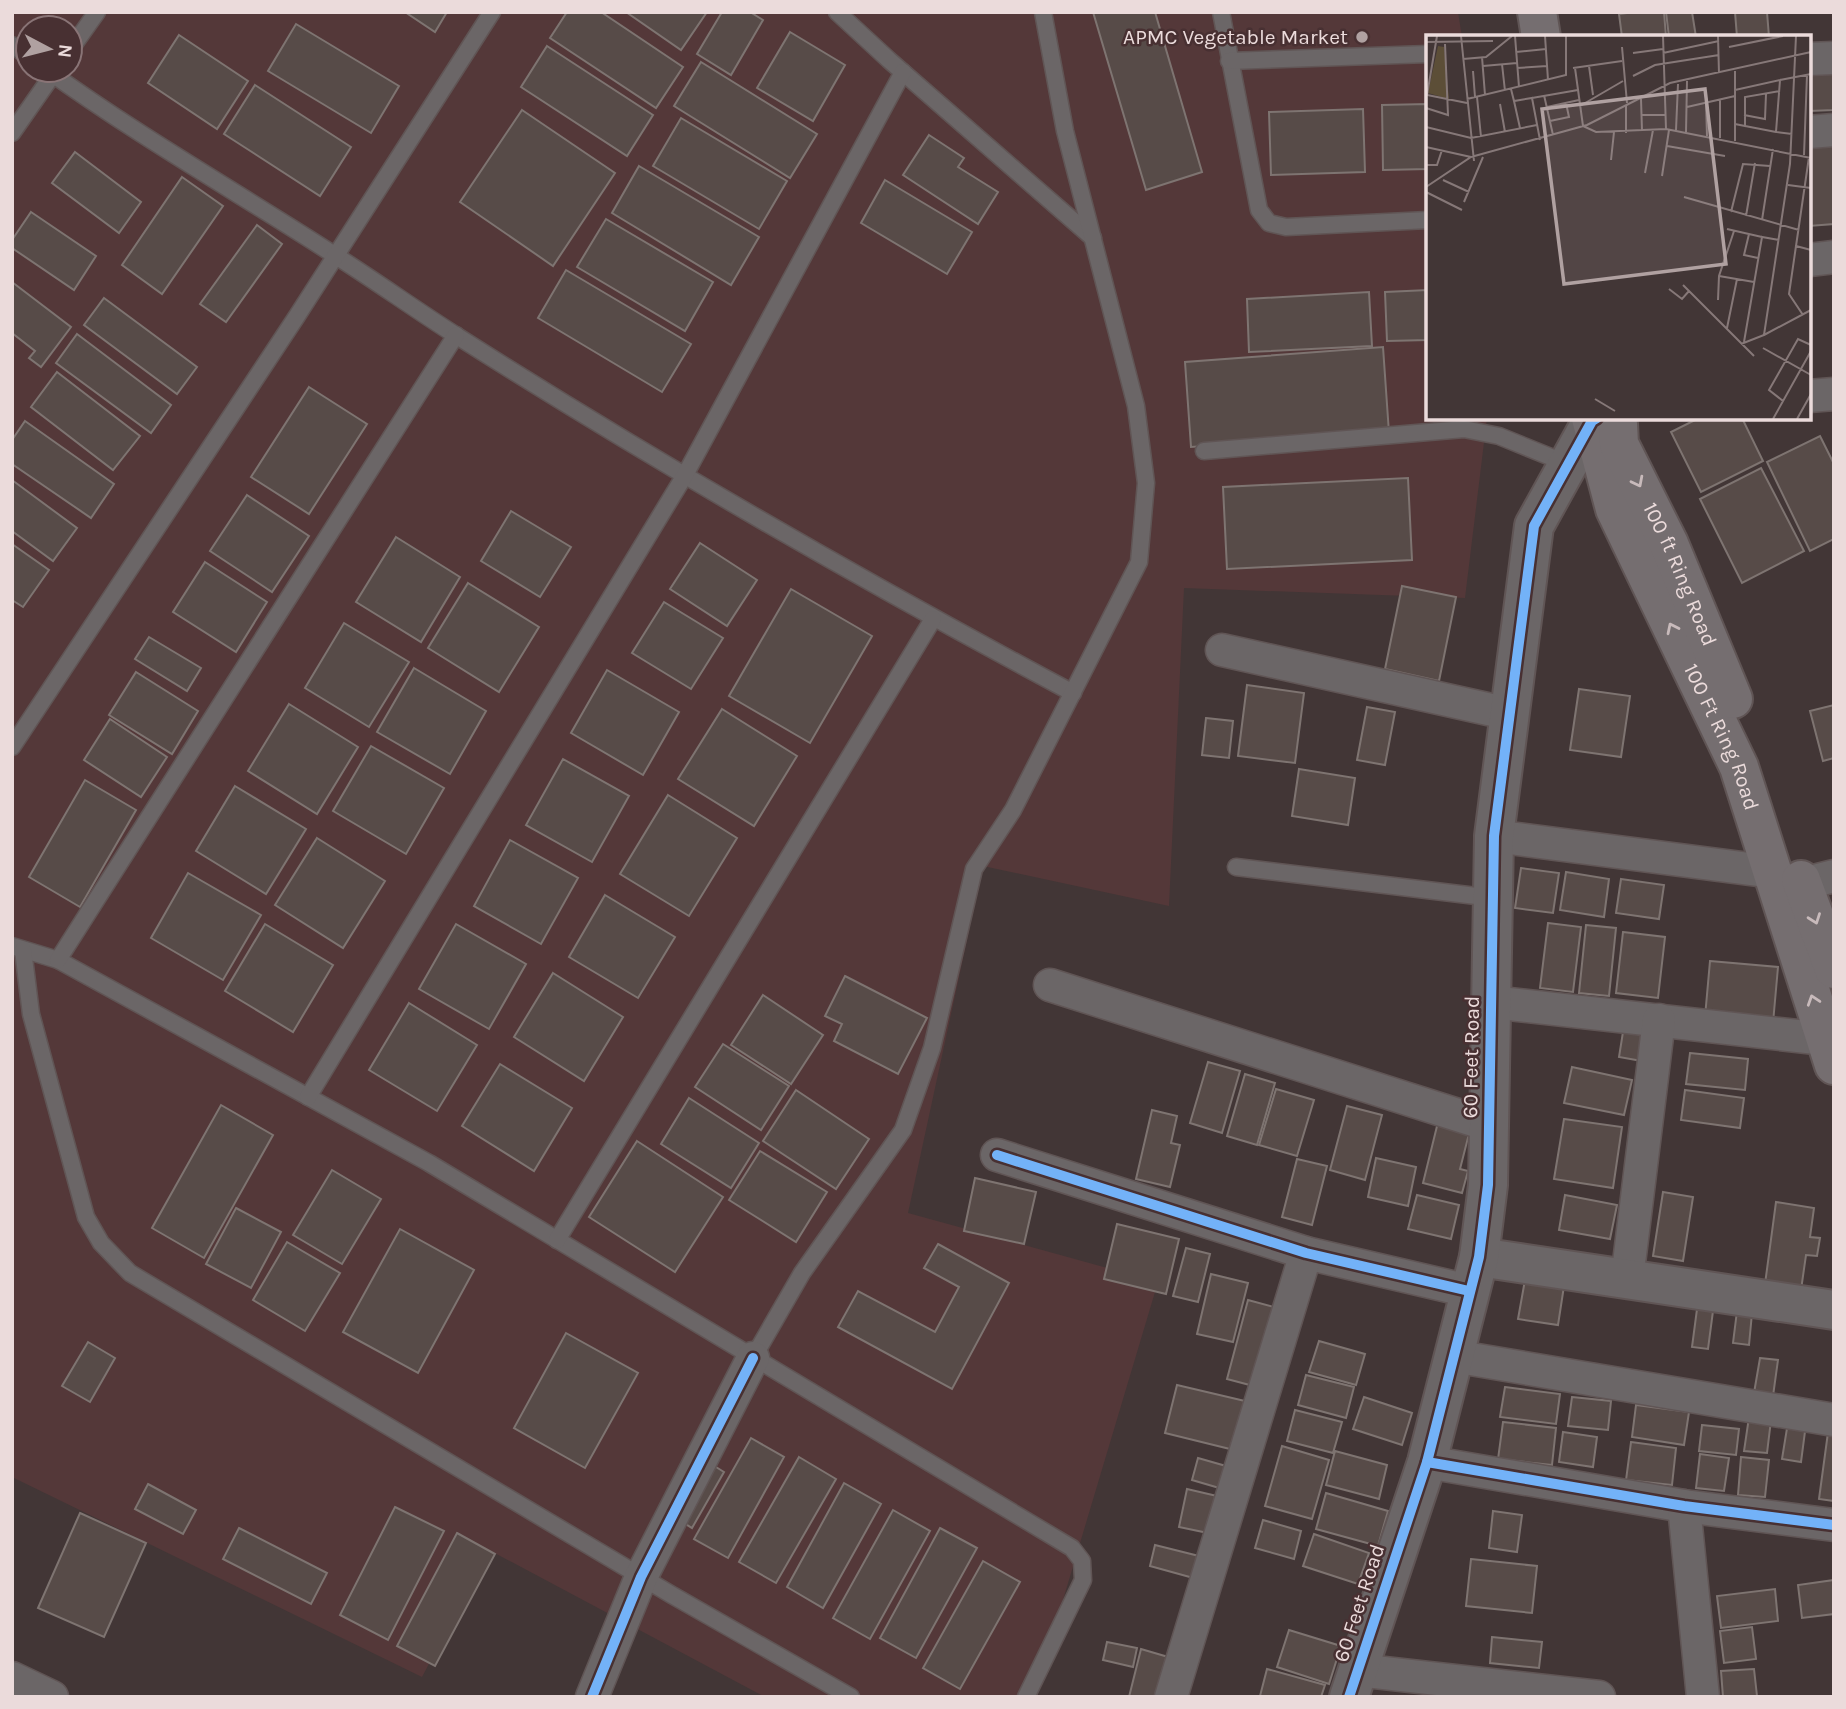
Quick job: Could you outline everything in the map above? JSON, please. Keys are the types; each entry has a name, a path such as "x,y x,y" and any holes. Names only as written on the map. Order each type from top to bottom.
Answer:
{"main road":[{"path":"1537,12 1541,35"},
{"path":"1557,12 1560,35"},
{"name":"100 ft Ring Road","path":"1601,420 1619,444 1669,544 1752,745 1803,877 1834,969"},
{"path":"1803,877 1830,1052"}],"street":[{"path":"1811,60 1834,58"},
{"path":"1811,132 1834,130"},
{"path":"1811,260 1834,257"},
{"name":"60 Feet Road","path":"1353,1684 1427,1462 1474,1274 1488,1185 1494,836 1534,526 1568,464 1599,420"},
{"path":"1222,650 1510,714"},
{"path":"1494,836 1803,877"},
{"path":"1050,985 1489,1125"},
{"path":"1491,1002 1660,1020 1830,1052"},
{"path":"1627,1279 1660,1020"},
{"path":"997,1155 1306,1253 1474,1274 1627,1279 1834,1310"},
{"path":"1171,1697 1306,1253"},
{"path":"1453,1356 1834,1420"},
{"path":"592,1697 641,1577 753,1358"},
{"path":"1427,1462 1684,1506 1834,1525"},
{"path":"1684,1506 1703,1697"},
{"path":"12,1678 52,1697"},
{"path":"1353,1684 1599,1697"}],"lane":[{"path":"84,30 97,12"},
{"path":"12,747 336,256 492,12"},
{"path":"837,12 1093,238"},
{"path":"753,1358 802,1273 903,1130 932,1048 974,869 1013,810 1139,562 1146,483 1136,406 1065,131 1043,12"},
{"path":"1221,12 1259,210 1269,223 1286,227 1426,220"},
{"path":"1229,61 1426,54"},
{"path":"308,1097 685,475 903,72"},
{"path":"12,133 44,84"},
{"path":"69,84 101,109 336,256 456,335 685,475 933,619 1073,693"},
{"path":"58,960 456,335"},
{"path":"1205,452 1464,429 1499,436 1568,464"},
{"path":"557,1240 933,619"},
{"path":"1236,867 1493,898"},
{"path":"851,1697 641,1577 130,1273 102,1243 86,1217 31,1014 18,948 58,960 429,1163 1072,1548 1082,1561 1083,1580 1026,1697"}],"shaded area":[{"path":"12,12 1458,12 1462,35 1426,35 1426,420 1487,420 1465,598 1184,588 1169,906 983,866 908,1213 1158,1282 1034,1697 765,1697 489,1550 422,1677 12,1477"}],"building":[{"path":"405,12 447,12 435,32"},
{"path":"567,12 601,12 683,67 656,108 550,38"},
{"path":"626,12 707,12 681,50"},
{"path":"722,12 750,12 763,20 731,75 697,54"},
{"path":"1093,12 1155,12 1202,172 1146,190"},
{"path":"1664,12 1666,35 1622,35 1619,14"},
{"path":"1666,12 1692,12 1696,35 1669,35"},
{"path":"1735,12 1767,12 1769,35 1737,35"},
{"path":"296,24 399,86 371,133 268,71"},
{"path":"790,32 845,65 813,121 757,88"},
{"path":"179,35 248,81 217,129 148,83"},
{"path":"547,46 653,115 627,156 521,87"},
{"path":"701,62 817,134 790,178 674,106"},
{"path":"1834,73 1834,110 1811,111 1811,75"},
{"path":"255,85 351,147 320,196 224,134"},
{"path":"1426,104 1426,169 1383,170 1382,105"},
{"path":"1363,109 1365,172 1271,175 1269,112"},
{"path":"522,110 615,173 553,266 460,202"},
{"path":"681,118 787,181 759,229 653,166"},
{"path":"929,135 964,158 958,167 998,192 978,224 903,175"},
{"path":"1834,139 1834,224 1811,226 1811,141"},
{"path":"75,152 141,202 119,233 52,183"},
{"path":"639,166 759,237 731,285 612,213"},
{"path":"182,177 223,206 162,294 122,265"},
{"path":"885,180 972,232 947,274 861,223"},
{"path":"31,212 96,256 74,290 12,248 12,240"},
{"path":"606,219 713,282 685,331 577,267"},
{"path":"257,225 282,244 226,322 200,304"},
{"path":"566,270 691,344 662,392 538,318"},
{"path":"12,282 71,327 41,367 29,358 35,351 12,333"},
{"path":"1426,290 1426,340 1387,341 1385,292"},
{"path":"1369,292 1372,346 1249,352 1247,299"},
{"path":"104,298 197,367 177,394 84,325"},
{"path":"77,334 171,405 151,433 56,363"},
{"path":"1383,347 1389,433 1191,447 1185,362"},
{"path":"57,372 140,436 113,470 31,407"},
{"path":"309,387 367,424 309,514 251,477"},
{"path":"1695,420 1743,420 1763,461 1701,492 1671,432"},
{"path":"25,421 114,484 91,518 12,464 12,440"},
{"path":"1820,436 1834,464 1834,539 1810,551 1767,462"},
{"path":"1761,468 1804,551 1742,583 1700,499"},
{"path":"1408,478 1412,560 1227,569 1223,487"},
{"path":"12,480 77,528 53,561 12,531"},
{"path":"247,495 309,536 272,592 210,551"},
{"path":"511,511 571,547 540,597 481,561"},
{"path":"396,537 460,577 421,642 356,602"},
{"path":"700,543 757,580 727,626 670,589"},
{"path":"12,544 49,570 23,607 12,600"},
{"path":"205,562 267,602 236,652 173,612"},
{"path":"468,583 539,627 499,692 428,648"},
{"path":"1402,586 1456,597 1439,681 1385,669"},
{"path":"791,589 872,636 810,743 729,696"},
{"path":"664,602 723,638 691,689 632,653"},
{"path":"344,623 409,662 369,727 305,688"},
{"path":"149,637 201,668 187,691 135,659"},
{"path":"414,668 486,711 450,774 377,732"},
{"path":"607,670 679,712 643,775 571,733"},
{"path":"136,672 198,711 172,754 109,715"},
{"path":"1247,685 1304,693 1295,763 1238,756"},
{"path":"1579,689 1630,696 1621,757 1570,750"},
{"path":"289,704 358,747 317,814 248,771"},
{"path":"1834,705 1834,758 1823,761 1810,711"},
{"path":"1367,707 1395,712 1385,765 1357,760"},
{"path":"722,709 797,756 754,826 678,779"},
{"path":"1206,718 1233,721 1229,758 1202,755"},
{"path":"110,719 167,757 141,797 84,760"},
{"path":"371,746 444,788 406,854 333,811"},
{"path":"563,759 629,796 592,862 526,825"},
{"path":"1299,769 1355,778 1348,825 1292,816"},
{"path":"85,780 136,810 80,907 29,877"},
{"path":"235,786 306,829 266,894 196,851"},
{"path":"668,795 737,838 689,916 620,874"},
{"path":"317,838 385,881 343,948 275,905"},
{"path":"510,840 578,878 541,944 474,906"},
{"path":"1521,868 1559,873 1553,913 1515,908"},
{"path":"1566,872 1609,879 1604,917 1560,910"},
{"path":"188,873 261,915 223,980 151,938"},
{"path":"1621,879 1664,885 1659,919 1616,913"},
{"path":"605,895 675,937 638,998 569,957"},
{"path":"1548,923 1581,927 1573,992 1540,988"},
{"path":"265,924 333,965 293,1032 225,991"},
{"path":"456,924 526,964 489,1029 419,989"},
{"path":"1586,925 1616,928 1609,996 1579,993"},
{"path":"1623,932 1665,937 1658,998 1616,993"},
{"path":"1710,961 1778,967 1773,1023 1705,1017"},
{"path":"553,973 623,1017 584,1081 514,1037"},
{"path":"845,976 927,1018 898,1074 834,1041 842,1024 825,1016"},
{"path":"763,995 823,1035 791,1084 731,1045"},
{"path":"409,1003 477,1045 437,1111 369,1070"},
{"path":"1623,1032 1657,1037 1653,1063 1619,1057"},
{"path":"723,1044 789,1086 761,1130 695,1087"},
{"path":"1690,1053 1748,1059 1745,1090 1686,1084"},
{"path":"1208,1062 1240,1071 1222,1133 1190,1123"},
{"path":"500,1064 572,1108 534,1171 462,1126"},
{"path":"1572,1067 1632,1080 1624,1115 1564,1103"},
{"path":"1245,1074 1275,1083 1257,1145 1227,1136"},
{"path":"1276,1089 1314,1100 1297,1156 1259,1145"},
{"path":"796,1090 869,1139 836,1189 763,1141"},
{"path":"1685,1090 1744,1098 1740,1128 1681,1120"},
{"path":"689,1098 759,1143 731,1188 661,1144"},
{"path":"221,1105 273,1135 204,1258 152,1228"},
{"path":"1347,1106 1382,1115 1365,1180 1330,1170"},
{"path":"1152,1110 1177,1116 1171,1143 1180,1145 1170,1187 1136,1179"},
{"path":"1439,1118 1471,1126 1460,1169 1468,1171 1462,1193 1423,1183"},
{"path":"1564,1119 1622,1127 1613,1188 1554,1179"},
{"path":"637,1141 723,1197 675,1272 589,1217"},
{"path":"760,1151 827,1192 796,1242 729,1200"},
{"path":"1376,1158 1416,1167 1408,1206 1368,1197"},
{"path":"1297,1159 1327,1166 1312,1225 1282,1217"},
{"path":"332,1170 381,1199 342,1264 293,1235"},
{"path":"975,1178 1036,1192 1024,1244 964,1231"},
{"path":"1663,1192 1693,1197 1683,1261 1653,1256"},
{"path":"1417,1195 1459,1205 1451,1239 1408,1229"},
{"path":"1565,1195 1617,1205 1610,1239 1559,1230"},
{"path":"1776,1202 1814,1208 1810,1237 1820,1238 1817,1256 1806,1255 1801,1290 1765,1284"},
{"path":"236,1208 281,1232 251,1288 206,1264"},
{"path":"1117,1224 1179,1239 1166,1294 1104,1279"},
{"path":"400,1229 474,1270 418,1373 343,1332"},
{"path":"287,1242 340,1273 305,1331 253,1300"},
{"path":"938,1244 1009,1283 952,1389 838,1327 858,1291 935,1332 959,1287 924,1268"},
{"path":"1186,1248 1210,1254 1198,1302 1173,1296"},
{"path":"1211,1274 1248,1283 1233,1342 1197,1334"},
{"path":"1525,1280 1564,1286 1558,1325 1518,1319"},
{"path":"1248,1300 1281,1309 1261,1388 1227,1379"},
{"path":"1697,1309 1713,1311 1708,1349 1692,1347"},
{"path":"1737,1311 1752,1313 1749,1345 1733,1343"},
{"path":"566,1333 638,1373 585,1468 514,1428"},
{"path":"1319,1341 1365,1354 1356,1385 1309,1372"},
{"path":"88,1342 115,1358 90,1402 62,1386"},
{"path":"1760,1358 1778,1360 1773,1396 1754,1393"},
{"path":"1306,1375 1354,1387 1346,1418 1298,1405"},
{"path":"1177,1385 1245,1401 1234,1450 1165,1433"},
{"path":"1505,1387 1560,1394 1556,1424 1500,1417"},
{"path":"1364,1397 1412,1413 1402,1445 1353,1429"},
{"path":"1572,1397 1611,1401 1608,1430 1568,1426"},
{"path":"1636,1405 1689,1412 1684,1445 1632,1437"},
{"path":"1295,1410 1342,1422 1333,1453 1287,1441"},
{"path":"1749,1417 1771,1420 1767,1453 1744,1451"},
{"path":"1503,1422 1556,1428 1552,1465 1498,1459"},
{"path":"1788,1422 1806,1424 1801,1462 1782,1459"},
{"path":"1702,1425 1739,1429 1736,1455 1699,1451"},
{"path":"1829,1425 1834,1425 1834,1501 1819,1499"},
{"path":"1563,1432 1597,1437 1593,1467 1559,1462"},
{"path":"751,1438 784,1457 728,1558 694,1539"},
{"path":"1631,1442 1676,1448 1672,1485 1626,1480"},
{"path":"1282,1446 1329,1460 1312,1519 1265,1506"},
{"path":"1335,1451 1387,1465 1379,1499 1326,1485"},
{"path":"695,1454 724,1472 692,1528 663,1510"},
{"path":"1700,1454 1729,1458 1724,1491 1696,1488"},
{"path":"799,1457 836,1479 776,1583 739,1562"},
{"path":"1741,1457 1769,1460 1765,1497 1738,1495"},
{"path":"1198,1458 1233,1468 1226,1490 1192,1480"},
{"path":"844,1483 881,1504 823,1608 787,1587"},
{"path":"148,1484 196,1510 183,1534 135,1509"},
{"path":"1187,1489 1217,1496 1208,1533 1179,1527"},
{"path":"1326,1493 1388,1511 1378,1546 1316,1529"},
{"path":"395,1507 444,1531 388,1640 340,1615"},
{"path":"893,1510 930,1531 870,1639 833,1618"},
{"path":"1493,1511 1522,1515 1517,1552 1489,1548"},
{"path":"80,1513 146,1543 104,1637 38,1608"},
{"path":"1263,1520 1301,1531 1294,1559 1255,1548"},
{"path":"239,1528 327,1573 311,1604 223,1559"},
{"path":"940,1528 977,1548 916,1658 880,1638"},
{"path":"457,1533 495,1554 435,1666 397,1646"},
{"path":"1314,1534 1369,1553 1358,1584 1303,1566"},
{"path":"1155,1545 1203,1557 1197,1579 1150,1566"},
{"path":"1471,1559 1537,1566 1532,1613 1466,1606"},
{"path":"983,1561 1020,1582 960,1689 923,1668"},
{"path":"1834,1580 1834,1614 1802,1618 1798,1585"},
{"path":"1775,1589 1778,1621 1721,1628 1717,1596"},
{"path":"1752,1627 1756,1659 1724,1663 1720,1631"},
{"path":"1289,1630 1341,1646 1329,1684 1277,1667"},
{"path":"1492,1637 1542,1642 1539,1668 1490,1663"},
{"path":"1107,1642 1137,1648 1133,1667 1103,1660"},
{"path":"1141,1649 1175,1659 1166,1697 1129,1697"},
{"path":"1267,1669 1325,1685 1321,1697 1260,1696"},
{"path":"1754,1669 1757,1696 1723,1697 1721,1671"}],"cycle path":[{"path":"1349,1697 1427,1462 1479,1257 1488,1185 1494,836 1534,526 1594,420"},
{"path":"997,1155 1306,1253 1469,1291"},
{"path":"592,1697 641,1577 753,1358"},
{"path":"1427,1462 1684,1506 1834,1525"}],"place":[{"name":"APMC Vegetable Market","path":"1362,37"}]}
